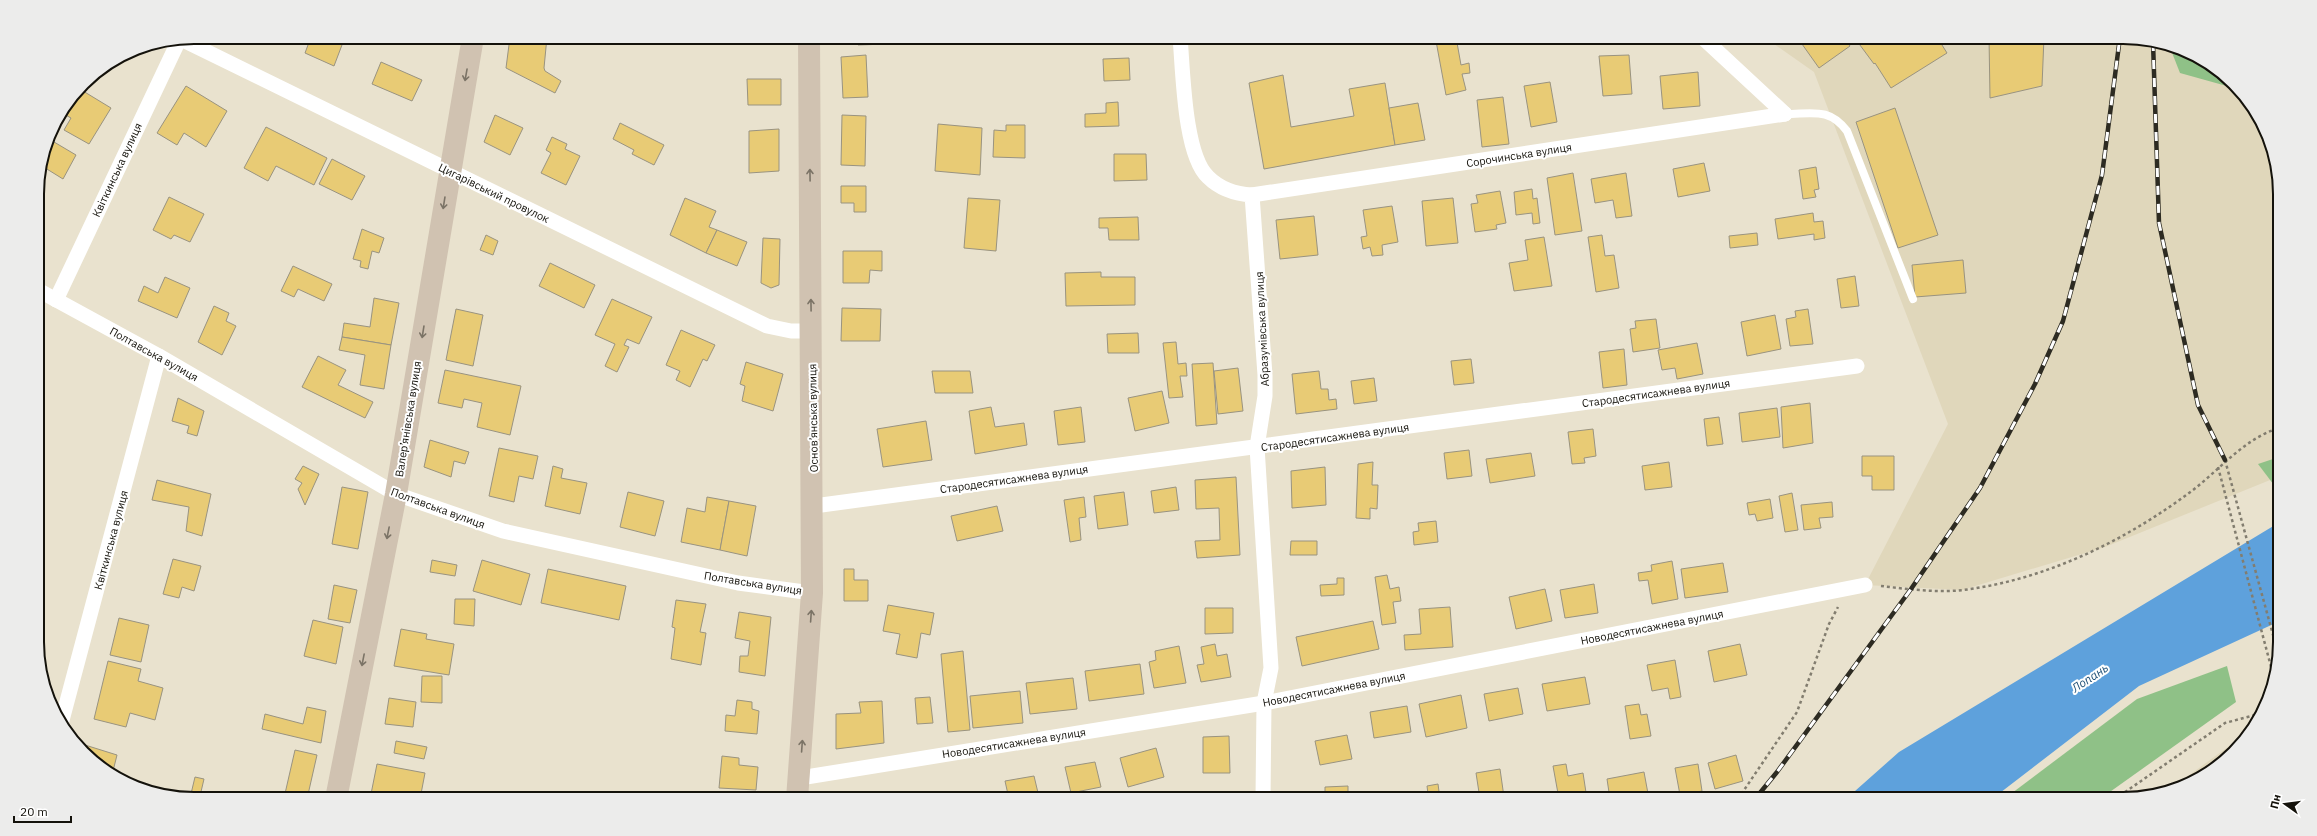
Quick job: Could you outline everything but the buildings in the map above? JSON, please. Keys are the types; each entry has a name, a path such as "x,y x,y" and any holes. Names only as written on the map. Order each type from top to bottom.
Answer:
{"street":[{"name":"Цигарівський провулок","path":"188,44 767,326 791,331 812,331"},
{"name":"Валер’янівська вулиця","path":"337,792 396,494 449,170 472,44"},
{"name":"Основ’янська вулиця","path":"798,792 812,593 814,506 809,44"},
{"path":"1181,44 1192,148 1207,176 1226,190 1239,194 1252,195"},
{"path":"1710,44 1785,114"},
{"name":"Квіткинська вулиця","path":"56,300 178,45"},
{"name":"Сорочинська вулиця","path":"1252,195 1785,114"},
{"name":"Абразумівська вулиця","path":"1252,195 1265,375 1264,396 1257,447 1271,668 1264,703 1263,792"},
{"name":"Полтавська вулиця","path":"44,293 159,356 396,494 503,532 738,583 812,593"},
{"name":"Квіткинська вулиця","path":"63,716 159,356"},
{"name":"Стародесятисажнева вулиця","path":"814,506 1856,366"},
{"name":"Новодесятисажнева вулиця","path":"800,778 1264,703 1865,585"}],"lane":[{"path":"1785,114 1823,113 1835,117 1847,131 1913,299"}],"path":[{"path":"1743,792 1797,712 1829,624 1838,607 1865,585 1911,589 1962,590 2030,575 2105,547 2189,493 2225,460 2273,430"},
{"path":"2225,460 2238,502 2273,634"},
{"path":"2218,467 2271,666"},
{"path":"2125,792 2225,723 2254,715"}],"shaded area":[{"path":"1774,44 2133,44 2162,49 2181,55 2207,69 2222,81 2248,110 2258,127 2268,155 2272,174 2273,479 2105,547 1962,590 1865,585 1948,424 1814,72"},
{"path":"2235,742 2207,767 2181,781"}],"green space":[{"path":"2172,52 2190,59 2207,69 2227,86 2180,73"},
{"path":"2273,459 2273,484 2258,464"},
{"path":"2227,666 2236,702 2110,792 2013,792 2137,699"}],"water":[{"name":"Лопань","path":"2273,526 2273,624 2139,686 2001,792 1854,792 1899,752"}],"railway":[{"path":"1761,792 1911,589 1980,488 2035,384 2063,321 2102,175 2119,44"},
{"path":"2153,47 2159,223 2198,405 2225,460"}]}
